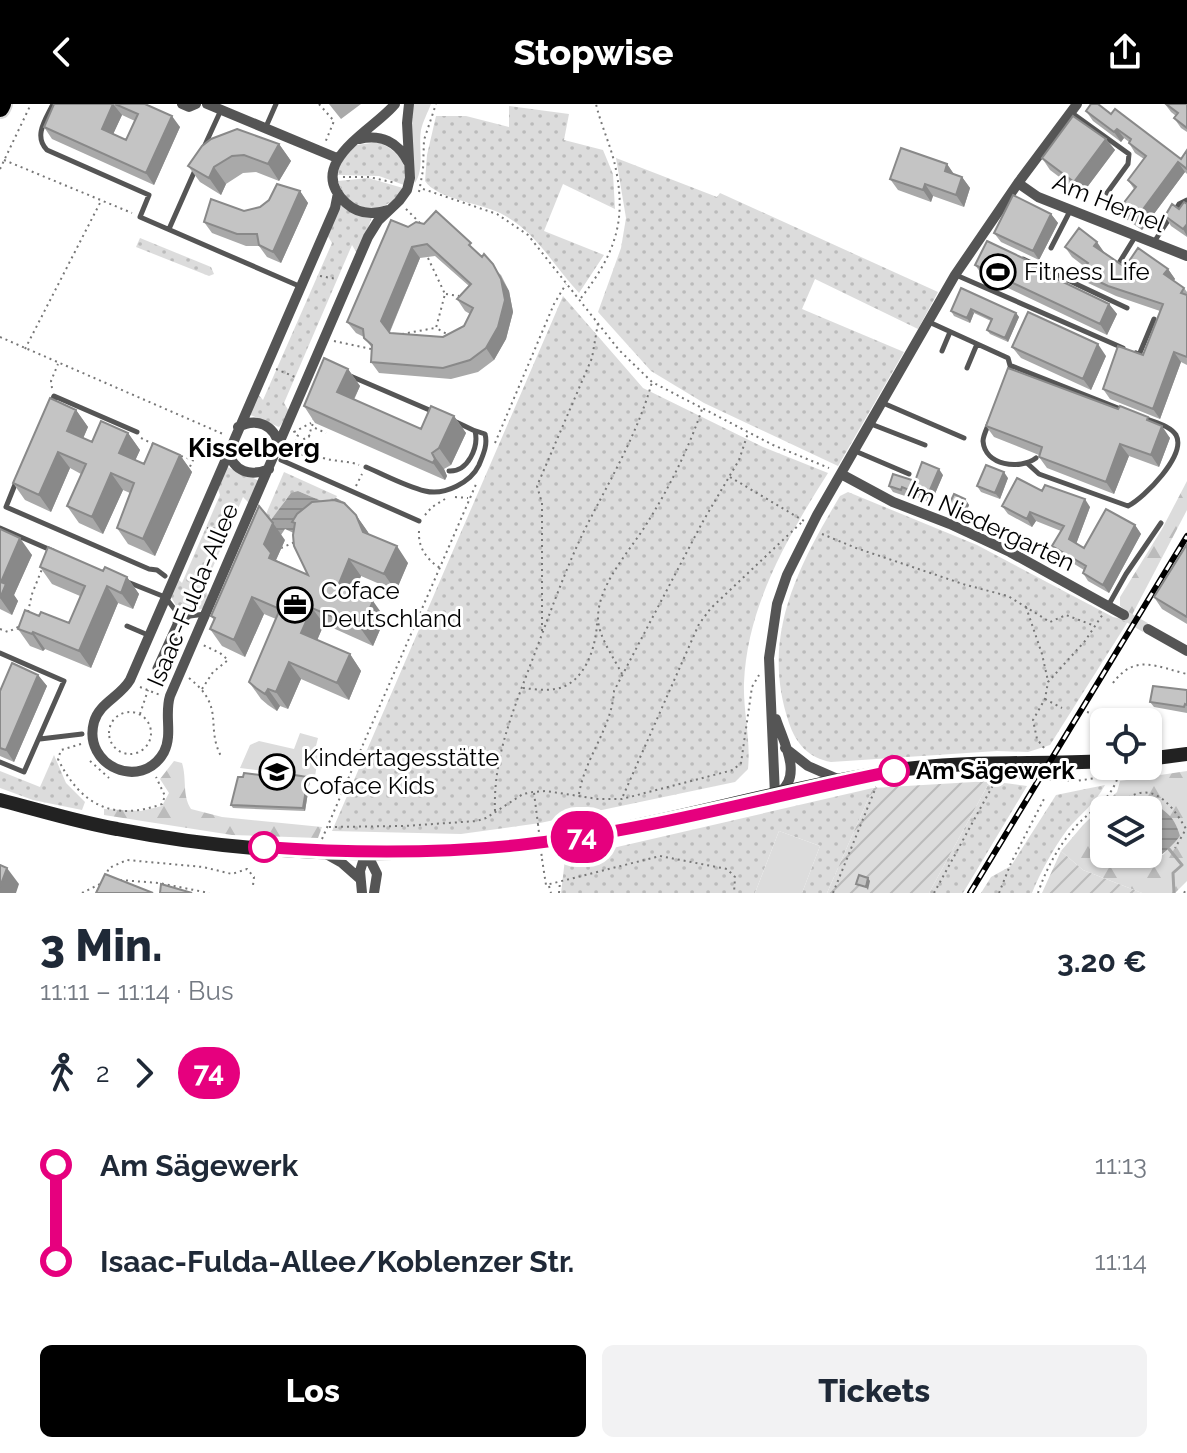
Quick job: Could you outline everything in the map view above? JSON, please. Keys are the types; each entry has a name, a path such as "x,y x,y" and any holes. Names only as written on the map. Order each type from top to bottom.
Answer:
{"main road":[{"path":"1162,757 1187,754"},
{"path":"0,800 121,830 217,843 398,852 517,846 579,837 894,771 958,765 1090,761"}],"street":[{"path":"182,104 189,107 196,104"},
{"path":"207,104 337,158 395,104"},
{"path":"406,187 410,174 409,104"},
{"path":"775,795 773,709 768,666 777,604 787,575 817,515 955,275 1074,108"},
{"path":"354,141 368,137 383,139 397,146 408,162"},
{"name":"Isaac-Fulda-Allee","path":"337,158 335,208 169,578 165,597 127,685 100,709 93,725 93,744 100,758 111,768 138,771 151,766 165,750 168,700 318,362 371,231 388,210 402,199 406,187"},
{"name":"Am Hemel","path":"1018,183 1038,197 1187,256"},
{"path":"338,193 358,211 373,213 388,210"},
{"path":"238,428 250,423 265,425 275,433 279,445"},
{"name":"Isaac-Fulda-Allee","path":"228,451 233,463 243,471 256,474 269,469"},
{"name":"Im Niedergarten","path":"841,474 893,502 1010,552 1124,615"},
{"path":"1148,629 1187,651"},
{"path":"773,709 792,777 787,787 775,795"},
{"path":"785,748 808,766 842,781"},
{"path":"320,846 359,878"},
{"path":"366,852 377,874"},
{"path":"362,893 359,878 366,852"},
{"path":"374,893 377,874 398,852"}],"lane":[{"path":"53,104 39,135 42,146 149,195 140,217 300,287"},
{"path":"264,129 276,104"},
{"path":"1074,108 1129,154 1128,164 1107,193"},
{"path":"169,229 221,110"},
{"path":"1154,243 1179,204 1187,200"},
{"path":"1051,248 1070,210"},
{"path":"1119,263 1135,236"},
{"path":"1017,256 1127,308"},
{"path":"955,275 1139,355 1154,319"},
{"path":"929,322 1008,358 1012,366 1126,411"},
{"path":"942,351 950,332"},
{"path":"967,368 977,344"},
{"path":"1006,381 1012,366"},
{"path":"335,369 439,414"},
{"path":"48,410 54,396 139,435"},
{"path":"882,402 964,438"},
{"path":"994,410 983,439 986,452 999,462 1014,466 1028,464 1036,458"},
{"path":"1028,464 1039,474 1128,506 1145,493 1175,459 1178,449 1179,441 1169,428 1140,417"},
{"path":"366,467 430,493 461,485 476,472 487,443 485,434 451,420"},
{"path":"870,423 925,445"},
{"path":"449,471 459,470 470,458 477,438 475,431"},
{"path":"854,451 909,474"},
{"path":"281,460 419,521"},
{"path":"18,479 6,507 157,570 169,578"},
{"path":"1108,606 1161,523"},
{"path":"0,528 66,556"},
{"path":"124,580 165,597 175,608 176,619 158,670 184,620 207,614"},
{"path":"127,626 149,635"},
{"path":"0,653 64,681 24,772 0,762"},
{"path":"39,740 82,734"}],"path":[{"path":"0,169 31,104"},
{"path":"319,104 334,121 325,144"},
{"path":"421,189 424,140 436,104"},
{"path":"581,298 607,261 615,243 618,224 616,171 596,104"},
{"path":"4,160 140,217"},
{"path":"338,177 378,178 497,214 519,227 541,248 619,350 652,382 749,433 841,474"},
{"path":"25,349 101,201"},
{"path":"405,208 420,221 424,234"},
{"path":"428,258 445,294 436,328"},
{"path":"317,275 339,279 343,285"},
{"path":"494,445 554,304 566,284"},
{"path":"445,294 466,297"},
{"path":"542,633 542,503 537,486 592,358 598,322"},
{"path":"394,336 436,328 449,335"},
{"path":"0,337 228,436"},
{"path":"333,341 372,349"},
{"path":"271,361 276,370 293,375 302,382"},
{"path":"51,381 58,363"},
{"path":"495,813 494,783 501,743 582,535 643,415 652,382"},
{"path":"314,427 310,435 301,441 302,455 291,453 298,436 294,432 312,422 317,409"},
{"path":"522,688 558,689 580,677 597,638 599,603 619,562 655,508 692,439 702,409"},
{"path":"312,422 314,427 326,433"},
{"path":"579,795 581,778 613,709 614,691 739,460 749,433"},
{"path":"139,435 154,444"},
{"path":"310,435 311,449 319,457 334,462 343,459 366,467 354,491"},
{"path":"238,441 269,455"},
{"path":"180,455 193,460 188,470"},
{"path":"320,846 482,472"},
{"path":"729,476 804,521"},
{"path":"441,568 423,553 418,541 419,521 432,507 450,497 470,499"},
{"path":"622,799 699,624 711,608 797,524 817,515"},
{"path":"203,520 208,530 229,530 235,535"},
{"path":"818,531 870,553 1008,596 1050,622 1066,615 1095,626"},
{"path":"281,548 302,538"},
{"path":"27,616 35,584 51,550"},
{"path":"1026,606 1048,682 1045,699 1033,720 1037,739 1044,748"},
{"path":"1048,682 1108,606"},
{"path":"597,621 622,675"},
{"path":"0,629 12,631 22,623"},
{"path":"202,644 228,660 213,672 202,689"},
{"path":"1113,683 1124,670 1141,663 1187,674"},
{"path":"329,827 477,821 523,794 533,792 622,799 733,770 741,763 752,687 758,675 768,666"},
{"path":"188,677 202,689 214,710 216,744 222,758"},
{"path":"134,685 149,689 164,699"},
{"path":"140,714 149,689"},
{"path":"1045,699 1062,708"},
{"path":"125,712 140,714 151,729 149,742 141,752 121,752 109,734 113,720 125,712"},
{"path":"82,744 61,750 58,759 73,784 97,806 130,811 162,804 165,796 155,776"},
{"path":"1017,777 1076,781 1119,774 1108,796"},
{"path":"934,893 999,775"},
{"path":"833,893 878,782"},
{"path":"1128,796 1145,790 1158,796"},
{"path":"533,792 546,885 551,893"},
{"path":"999,893 1044,799"},
{"path":"1162,801 1187,830 1175,848"},
{"path":"1038,893 1055,854 1090,813"},
{"path":"548,885 660,856 727,869 735,877 734,893"},
{"path":"104,882 109,868 127,860 203,867 232,874 247,869 254,877 253,885"},
{"path":"82,893 104,882 123,880 209,893"},
{"path":"559,893 560,882"},
{"path":"1184,893 1187,888"}],"green space":[{"path":"413,104 431,104 421,130 421,164 415,183 411,144"},
{"path":"509,106 569,114 564,140 603,150 613,174 615,209 563,184 544,231 604,255 579,293 534,239 513,220 492,209 439,192 425,181 436,116 466,116 509,127"},
{"path":"379,142 391,149 403,164 404,185 379,176 338,175 340,163 356,145"},
{"path":"616,158 717,197 720,193 938,292 918,329 815,279 802,309 904,352 838,466 704,403 651,371 598,312 621,248 626,218"},
{"path":"368,178 403,188 388,204 368,208 350,200 338,181"},
{"path":"341,204 372,217 358,255 352,245 284,403 290,413 279,427 248,414 257,393 263,400 332,243 326,233"},
{"path":"140,238 211,267 214,274 209,276 136,247"},
{"path":"563,296 643,388 763,447 828,473 772,573 753,627 744,683 748,769 735,782 540,823 461,834 332,831"},
{"path":"225,466 260,481 250,504 243,497 204,588 210,599 202,609 182,616 171,597 177,578 182,583 220,495 217,486"},
{"path":"284,472 337,496 324,502 298,491 286,499 240,575"},
{"path":"1187,481 1187,510 1132,615 1120,606 1120,597"},
{"path":"848,492 977,545 1113,617 1122,619 1126,612 1132,615 1050,745 1028,752 997,751 831,762 816,757 800,744 789,723 781,692 781,633 797,577 840,496"},
{"path":"300,733 318,738 314,754 318,756 315,777 240,768 250,745 259,741 294,749"},
{"path":"54,755 66,783 85,802 82,810 33,800 0,788 0,771 40,787"},
{"path":"174,761 182,763 186,798 191,809 222,817 322,827 318,838 232,835 104,815 104,809 141,811 162,806 169,793 160,779"},
{"path":"1187,771 1187,881 1175,893 1142,893 1083,870 1061,851 1090,818 1090,868 1162,868 1162,855 1180,836 1162,819 1162,796 1113,796 1120,781 1162,780 1162,775"},
{"path":"990,781 1027,786 963,893 929,893"},
{"path":"990,781 929,893 827,893 873,788"},
{"path":"1105,785 1098,796 1090,796 1090,805 1062,837 1032,893 981,893 991,877 1011,866 1056,795"},
{"path":"873,788 827,893 802,893 820,846 779,831 755,893 561,893 565,859"},
{"path":"779,831 820,846 802,893 755,893"},
{"path":"1061,851 1083,870 1142,893 1042,893"}],"shaded area":[{"path":"298,491 324,502 336,498 346,503 340,511 300,536 285,529 281,535 268,524 291,493"},
{"path":"1162,810 1174,822 1180,836 1162,853"}],"building":[{"path":"54,104 113,104 102,129 126,140 138,114 115,104 145,104 172,116 146,173 44,127"},
{"path":"1091,104 1098,104 1111,114 1115,109 1181,159 1187,150 1187,169 1178,162 1135,220 1119,209 1136,187 1128,180 1146,156 1129,143 1131,139 1117,129 1114,132 1086,111"},
{"path":"1166,104 1187,104 1187,128 1174,118 1178,113"},
{"path":"1073,116 1106,139 1074,182 1042,158"},
{"path":"237,129 279,144 268,164 244,155 232,156 214,167 209,178 188,166 211,139"},
{"path":"901,148 947,164 945,171 962,177 956,195 925,184 923,190 890,179"},
{"path":"277,184 300,191 273,252 259,245 257,234 237,234 204,222 211,199 244,211 260,207 269,200"},
{"path":"1013,195 1051,214 1033,251 994,233"},
{"path":"1184,202 1187,204 1187,224 1183,229 1165,216 1172,204 1179,209"},
{"path":"436,211 471,243 469,245 493,264 501,279 505,300 498,327 486,348 470,360 443,368 371,362 372,345 364,338 363,329 347,322 391,220 408,227 416,222 424,224","holes":["427,244 471,284 457,299 473,308 464,326 443,337 390,333 381,321 412,247"]},
{"path":"1079,228 1097,242 1094,246 1125,267 1138,248 1168,269 1164,274 1184,288 1181,293 1187,295 1187,357 1174,352 1153,409 1103,389 1118,346 1143,355 1163,304 1108,286 1081,273 1088,263 1065,247"},
{"path":"987,241 1027,260 1032,267 1109,304 1100,324 975,265"},
{"path":"961,288 1016,313 1005,338 987,330 992,319 971,309 967,318 951,311"},
{"path":"1028,312 1098,344 1083,379 1012,347"},
{"path":"324,358 348,369 337,392 421,429 431,406 454,416 439,448 432,453 433,463 304,406"},
{"path":"1008,368 1148,417 1147,420 1162,426 1151,455 1120,444 1106,482 1039,457 1042,447 986,426"},
{"path":"50,398 76,410 67,431 92,442 101,421 128,433 119,453 144,464 153,443 180,455 143,539 117,528 134,483 111,473 92,517 67,506 86,464 58,452 39,495 13,483"},
{"path":"922,462 939,469 927,497 902,487 901,490 889,486 893,474 915,481"},
{"path":"986,465 1004,472 995,493 977,486"},
{"path":"1017,478 1042,491 1045,485 1085,499 1069,539 1084,548 1106,509 1135,525 1103,585 1083,573 1086,566 1052,546 1064,526 1030,512 1027,519 1002,506"},
{"path":"954,494 965,499 959,514 947,509"},
{"name":"Coface Deutschland","path":"334,500 344,503 356,515 363,532 397,546 384,574 349,559 338,586 373,601 361,629 312,608 301,633 350,654 337,683 289,662 276,692 268,689 265,694 249,682 280,609 252,597 234,640 210,629 215,618 211,616 259,506 273,523 264,544 271,553 269,558 308,575 294,546 295,523 292,522 312,502"},
{"path":"0,529 20,538 1,582 6,584 0,598"},
{"path":"1187,544 1187,617 1154,597"},
{"path":"48,547 103,571 105,567 127,577 121,593 107,586 79,651 18,629 25,610 39,616 41,612 69,623 85,586 40,567"},
{"path":"12,663 38,675 6,750 0,748 0,691"},
{"path":"1153,686 1187,690 1187,705 1150,702"},
{"path":"244,773 294,779 294,775 308,777 303,808 231,805 238,777 243,777"},
{"path":"0,865 7,868 0,887"},
{"path":"105,874 153,893 96,893"},
{"path":"859,875 868,878 866,887 856,884"},
{"path":"161,884 192,893 160,893"}],"waterway":[{"path":"1169,849 1182,865 1173,873 1174,893"}],"tunnel":[{"path":"1124,615 1148,629"}],"railway":[{"path":"970,893 1187,536"}],"bus line":[{"name":"74","path":"264,847 398,852 517,846 594,835 894,771"}],"place":[{"name":"Fitness Life","path":"998,272"},
{"name":"Coface Deutschland","path":"295,605"},
{"name":"Am Sägewerk","path":"894,771"},
{"name":"Kindertagesstätte Coface Kids","path":"277,772"}],"district":[{"name":"Kisselberg","path":"254,448"}]}
